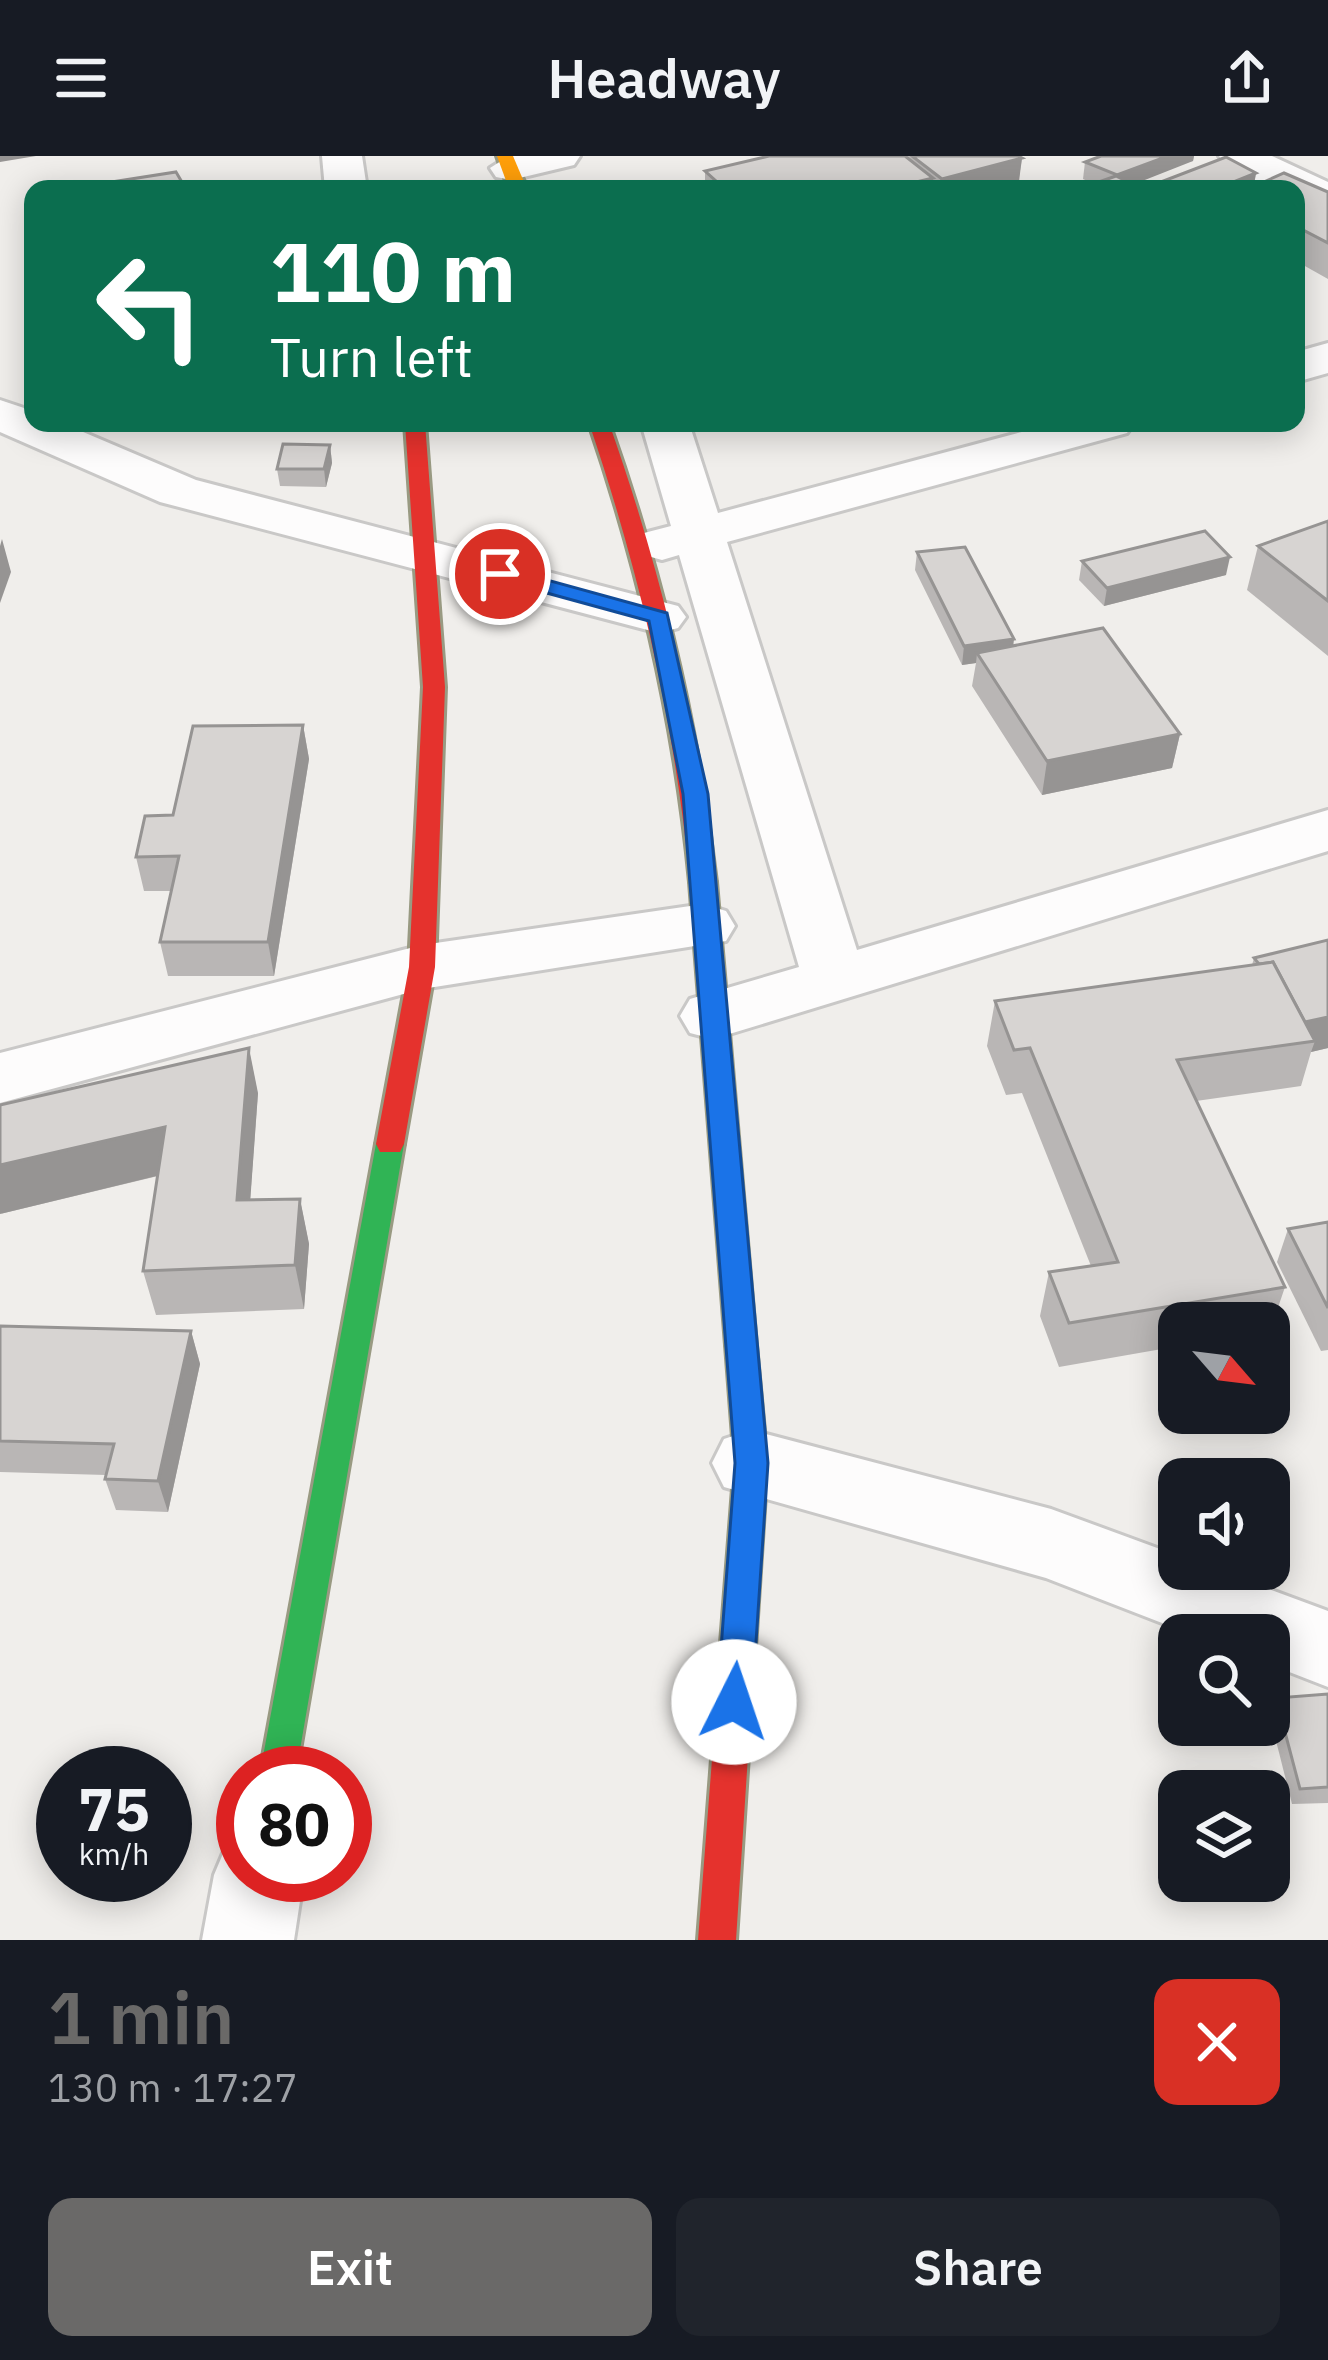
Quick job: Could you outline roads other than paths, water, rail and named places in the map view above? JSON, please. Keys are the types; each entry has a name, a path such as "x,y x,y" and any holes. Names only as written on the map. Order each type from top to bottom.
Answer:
{"main road":[{"path":"283,1746 422,967 434,687 420,552 415,432"},
{"path":"602,432 645,550 695,794 752,1463 717,1940"}],"street":[{"path":"511,171 558,156"},
{"path":"1239,156 1290,180"},
{"path":"42,432 178,491 659,617"},
{"path":"668,432 835,978"},
{"path":"645,550 1077,432"},
{"path":"713,1016 1328,830"},
{"path":"0,1078 422,967 704,926"},
{"path":"752,1463 1051,1544 1328,1649"},
{"path":"248,1940 255,1902"}]}
